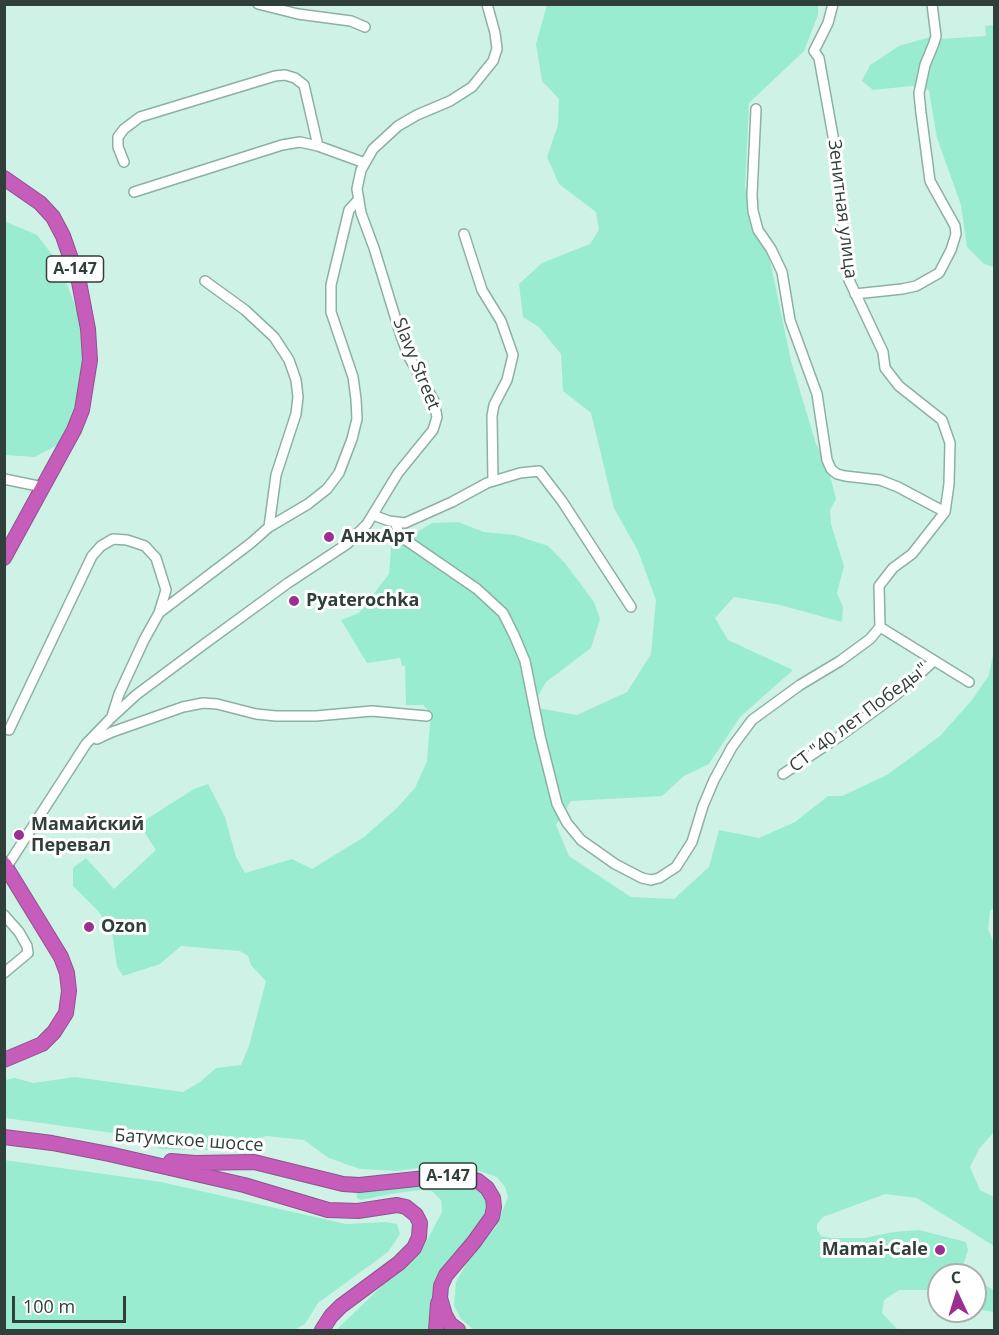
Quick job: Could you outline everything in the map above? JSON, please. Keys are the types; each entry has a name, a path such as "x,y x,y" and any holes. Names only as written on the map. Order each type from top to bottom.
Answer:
{"highway":[{"name":"А-147","path":"4,178 40,203 53,217 63,236 79,282 88,329 90,360 82,410 74,430 4,558"},
{"path":"4,1060 42,1044 54,1032 66,1013 69,991 67,973 61,957 5,868"},
{"name":"Батумское шоссе","path":"4,1137 109,1154 195,1163 241,1161 269,1165 343,1184 359,1185 445,1176 462,1176 478,1181 487,1188 493,1198 492,1217 446,1275 436,1309 436,1330"},
{"name":"А-147","path":"109,1154 234,1183 328,1210 358,1211 397,1205 406,1207 416,1215 420,1230 414,1248 399,1263 341,1306 322,1330"},
{"path":"234,1183 230,1177 231,1170 241,1161"},
{"path":"440,1298 444,1315 458,1330"}],"street":[{"path":"258,4 298,14 351,21 365,27"},
{"name":"Slavy Street","path":"5,868 86,744 111,718 136,695 203,645 288,583 347,544 374,515 398,473 433,430 437,413 434,401 409,357 401,336 361,213 357,189 361,170 373,148 398,126 450,101 472,87 488,67 497,49 487,4"},
{"name":"Зенитная улица","path":"833,4 828,23 814,47 819,58 833,136 842,199 849,280 882,352 885,368 899,386 942,420 950,443 949,484 945,512"},
{"path":"855,294 909,288 939,273 951,250 956,234 955,226 930,181 921,113 919,93 925,65 936,36 932,4"},
{"path":"124,162 118,147 118,137 124,129 140,117 275,76 285,75 295,78 304,85 318,146"},
{"path":"395,522 400,536 477,589 503,613 525,661 557,804 567,823 582,840 615,864 642,878 659,878 676,867 692,842 714,780 732,747 752,720 870,639 880,627 879,586 893,568 912,554 945,512 880,480 845,476 831,469 827,460 817,394 790,320 782,272 771,249 758,230 753,211 756,109"},
{"path":"134,192 282,145 300,142 365,163"},
{"path":"159,613 251,543 269,526 308,504 327,489 339,473 357,419 353,377 331,312 331,285 350,210 359,200"},
{"path":"464,234 482,290 501,321 513,355 507,380 494,405 492,416 493,481"},
{"path":"205,281 245,310 274,337 289,360 296,380 298,397 296,414 276,475 269,526"},
{"path":"374,515 405,523 493,481 520,473 539,471 562,501 631,607"},
{"path":"4,479 43,487"},
{"path":"9,730 92,556 113,539 127,540 145,546 156,558 166,590 159,613 119,694 111,718"},
{"path":"880,627 969,682"},
{"name":"СТ \"40 лет Победы\"","path":"783,774 877,709 934,661"},
{"path":"86,744 112,732 183,707 202,703 276,716 316,716 372,711 427,716"},
{"path":"4,915 19,932 28,952 4,973"}],"green space":[{"path":"547,5 818,5 818,15 804,51 749,103 745,187 771,265 791,361 816,444 828,467 836,499 830,510 831,524 844,566 837,593 843,607 842,622 780,605 734,597 715,618 728,640 793,670 740,717 709,764 684,776 662,796 571,801 556,825 569,856 631,897 674,899 709,867 719,830 759,838 795,822 828,796 842,796 887,775 940,736 972,700 989,675 994,649 994,908 990,911 988,929 994,943 994,1132 979,1149 970,1167 980,1190 994,1197 994,1246 917,1198 885,1194 823,1217 817,1224 817,1230 821,1236 831,1238 864,1238 919,1230 966,1242 968,1250 964,1263 927,1263 927,1290 899,1290 884,1300 882,1313 898,1330 474,1330 461,1319 454,1306 456,1282 468,1261 496,1227 508,1197 505,1187 497,1177 473,1169 431,1166 397,1171 360,1169 329,1158 304,1140 267,1136 211,1150 161,1149 121,1134 5,1118 5,1080 15,1078 33,1083 75,1077 183,1092 200,1082 216,1068 241,1065 249,1046 266,981 251,965 248,956 240,951 181,946 160,964 123,976 117,966 112,932 99,912 73,886 73,868 86,858 114,889 156,850 139,824 194,789 208,784 225,817 236,857 245,873 292,859 312,869 364,837 397,808 415,788 427,761 431,713 423,705 406,705 405,666 402,666 400,658 367,663 341,620 359,613 389,574 391,548 432,523 458,522 484,532 515,535 548,546 565,563 594,602 600,619 591,648 546,682 532,707 577,715 627,692 651,654 656,600 638,551 614,508 591,413 563,391 561,354 539,327 523,317 519,284 542,263 590,244 599,230 596,212 559,184 547,157 558,125 559,99 542,81 536,44"},
{"path":"994,25 994,267 984,264 967,247 961,205 937,138 929,91 921,85 873,90 862,81 870,65 899,46 930,37 940,39 986,36 985,26"},
{"path":"4,221 37,235 60,265 77,311 84,358 79,403 61,443 35,457 5,455"},
{"path":"4,1160 161,1182 346,1224 386,1222 397,1224 400,1234 388,1252 318,1303 305,1324 294,1330 5,1330"},
{"path":"467,1181 485,1192 489,1212 437,1285 428,1330 336,1330 424,1246 442,1212 441,1200 432,1191 420,1190 361,1200 357,1198 357,1192 376,1190 400,1183"},
{"path":"987,1286 994,1290 994,1312 987,1311"}],"place":[{"name":"АнжАрт","path":"329,537"},
{"name":"Pyaterochka","path":"294,601"},
{"name":"Мамайский Перевал","path":"19,835"},
{"name":"Ozon","path":"89,927"},
{"name":"Mamai-Cale","path":"940,1250"}]}
